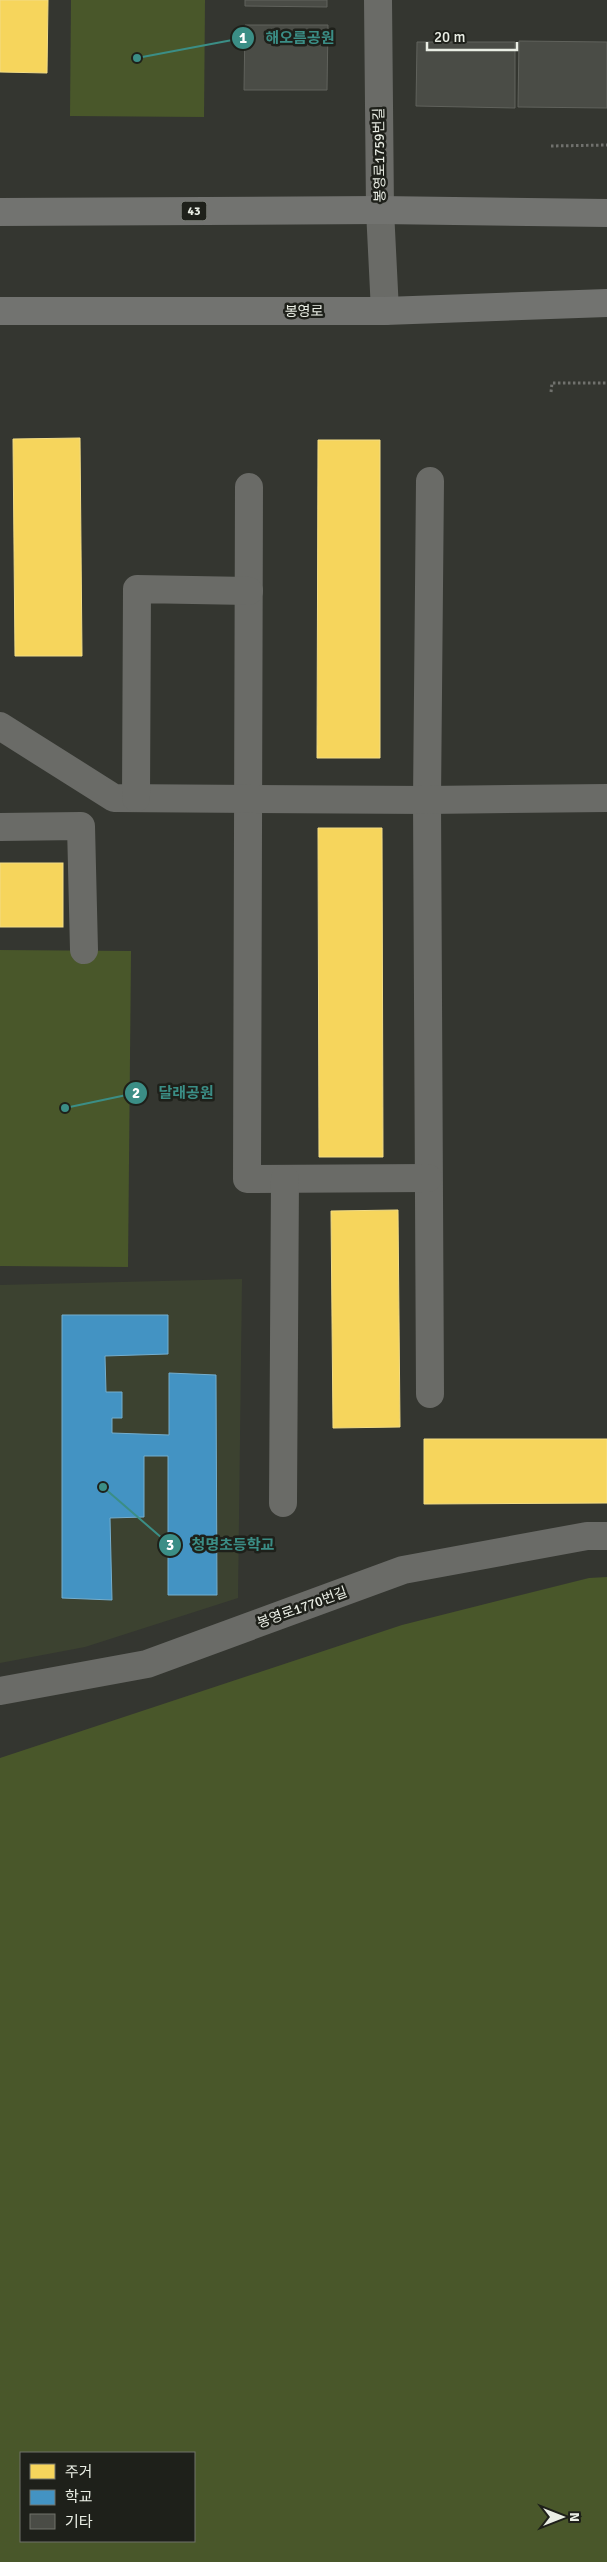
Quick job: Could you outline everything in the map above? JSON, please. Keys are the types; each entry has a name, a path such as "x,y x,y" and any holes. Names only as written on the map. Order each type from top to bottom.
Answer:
{"main road":[{"name":"43","path":"0,212 380,210 607,213"},
{"name":"봉영로","path":"0,311 385,310 607,303"}],"street":[{"name":"봉영로1759번길","path":"378,0 380,210 385,310"},
{"path":"430,480 427,800 430,1394"},
{"path":"249,487 247,1179 428,1178"},
{"path":"136,798 137,589 249,590"},
{"path":"0,726 114,798 427,800 607,798"},
{"path":"0,827 81,826 84,950"},
{"path":"283,1503 285,1179"},
{"name":"봉영로1770번길","path":"0,1692 147,1664 403,1570 587,1536 607,1536"}],"path":[{"path":"551,146 607,145"},
{"path":"551,392 552,383 607,384"}],"shaded area":[{"path":"242,1279 238,1598 85,1647 0,1663 0,1285"}],"green space":[{"path":"71,0 205,0 204,117 70,116"},
{"path":"0,950 131,951 128,1267 0,1266"},
{"path":"607,1577 607,2562 0,2562 0,1758 402,1625 589,1578"}],"building: 주거":[{"path":"0,0 48,0 47,73 0,72"},
{"path":"80,438 82,656 15,656 13,439"},
{"path":"318,440 380,440 380,758 317,758"},
{"path":"318,828 382,828 383,1157 319,1157"},
{"path":"0,863 63,863 63,927 0,927"},
{"path":"398,1210 400,1427 333,1428 331,1211"},
{"path":"424,1439 607,1439 607,1503 424,1504"}],"building: 학교":[{"path":"62,1315 168,1315 168,1354 105,1356 106,1392 122,1392 122,1418 112,1418 112,1433 169,1435 169,1373 216,1375 217,1595 168,1595 168,1456 144,1456 144,1517 110,1518 112,1600 62,1598"}],"building: 기타":[{"path":"245,0 327,0 327,7 245,6"},
{"path":"245,25 328,25 327,90 244,90"},
{"path":"519,41 607,42 607,108 518,107"},
{"path":"417,42 515,42 515,108 416,106"}],"place":[{"name":"해오름공원","path":"137,58"},
{"name":"달래공원","path":"65,1108"},
{"name":"청명초등학교","path":"103,1487"}]}
